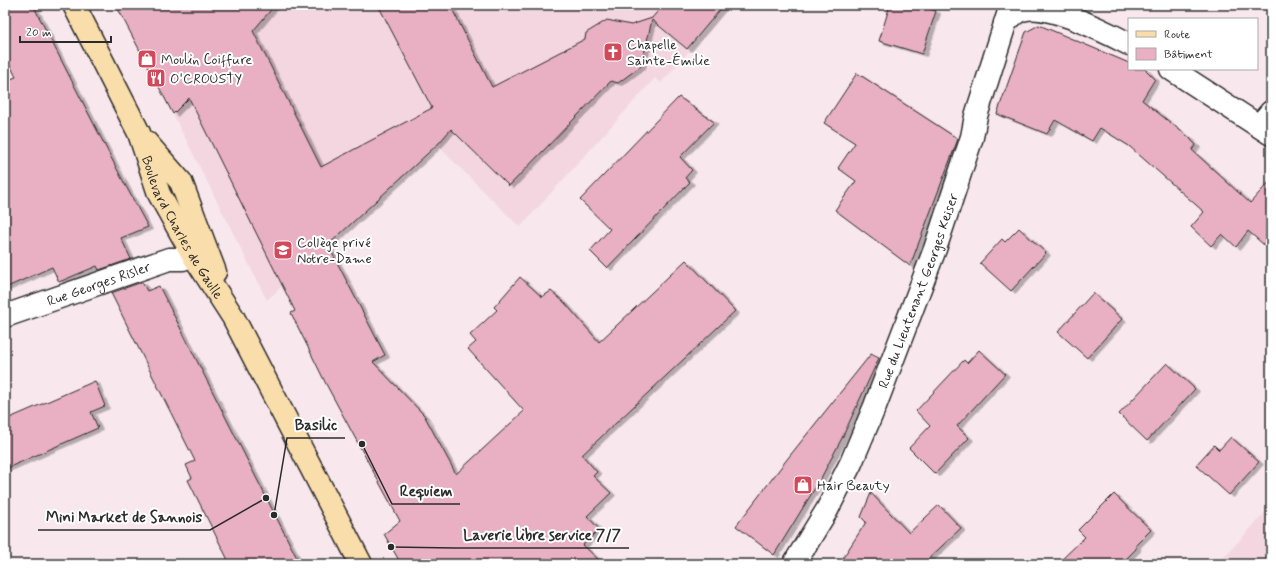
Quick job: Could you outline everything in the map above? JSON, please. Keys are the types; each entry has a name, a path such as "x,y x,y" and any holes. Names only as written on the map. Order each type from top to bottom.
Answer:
{"main road":[{"name":"Boulevard Charles de Gaulle","path":"74,5 138,133 159,194 193,254 233,317 361,564"},
{"name":"Boulevard Charles de Gaulle","path":"138,133 181,182 233,317"}],"street":[{"path":"1008,14 1023,10 1051,8 1128,44"},
{"name":"Rue du Lieutenant Georges Keiser","path":"794,564 827,510 847,470 875,406 935,249 972,137 976,116 1008,14"},
{"path":"1173,70 1267,124"},
{"name":"Rue Georges Risler","path":"5,316 169,259 183,259 193,254"}],"shaded area":[{"path":"275,5 663,5 652,19 689,51 661,83 655,78 520,227 437,145 267,300 173,114"},
{"path":"1271,506 1271,564 1218,564"}],"building":[{"path":"5,5 33,5 148,227 121,238 131,259 99,270 97,266 59,282 52,267 5,288 5,81 16,77 5,55"},
{"path":"116,5 275,5 253,31 321,167 432,108 378,5 450,5 492,87 585,39 586,33 607,20 631,25 652,18 663,5 724,5 687,49 652,20 641,66 618,83 611,81 509,186 451,129 439,143 328,245 385,355 373,362 424,415 456,474 524,411 468,349 476,342 470,335 497,310 494,307 520,277 542,297 551,291 564,302 599,342 686,260 735,311 582,455 597,472 593,476 611,493 587,516 599,529 583,545 603,564 401,564 384,534 400,521 326,384 291,313 295,311 189,98 173,114"},
{"path":"890,5 918,5 936,11 922,54 879,41"},
{"path":"1039,25 1128,63 1128,70 1146,70 1155,79 1142,100 1191,139 1196,145 1192,150 1250,203 1271,180 1271,251 1248,231 1236,247 1222,234 1211,246 1191,227 1204,212 1129,146 1100,128 1092,141 1055,120 1047,134 997,114 1026,32"},
{"path":"857,73 958,139 910,266 835,210 856,181 838,168 855,143 824,123"},
{"path":"679,97 714,122 680,157 692,170 685,178 690,182 607,268 590,251 610,229 580,200"},
{"path":"1019,228 1046,253 1011,291 980,263 1002,239 1005,242"},
{"path":"142,282 147,291 159,286 300,564 230,564 188,480 192,478 186,465 195,461 111,293"},
{"path":"1093,293 1122,319 1087,358 1058,332"},
{"path":"979,350 1005,374 957,426 969,438 935,474 909,448 930,426 916,411 964,360 967,363"},
{"path":"871,354 879,358 842,438 820,480 774,555 736,526"},
{"path":"1167,363 1195,389 1147,441 1119,414"},
{"path":"95,381 105,406 91,412 98,428 5,469 5,420"},
{"path":"1231,437 1259,462 1229,495 1196,465 1214,445 1219,450"},
{"path":"871,493 909,533 939,505 961,528 923,564 839,564 866,522 861,517"},
{"path":"1114,494 1151,530 1136,545 1136,549 1122,563 1058,563 1085,537 1078,530"}],"place":[{"name":"Chapelle Sainte-Émilie","path":"613,52"},
{"name":"Moulin Coiffure","path":"147,59"},
{"name":"O'CROUSTY","path":"156,78"},
{"name":"Collège privé Notre-Dame","path":"283,250"},
{"name":"Requiem","path":"362,444"},
{"name":"Hair Beauty","path":"803,485"},
{"name":"Mini Market de Sannois","path":"266,498"},
{"name":"Basilic","path":"274,515"},
{"name":"Laverie libre service 7/7","path":"391,547"}]}
